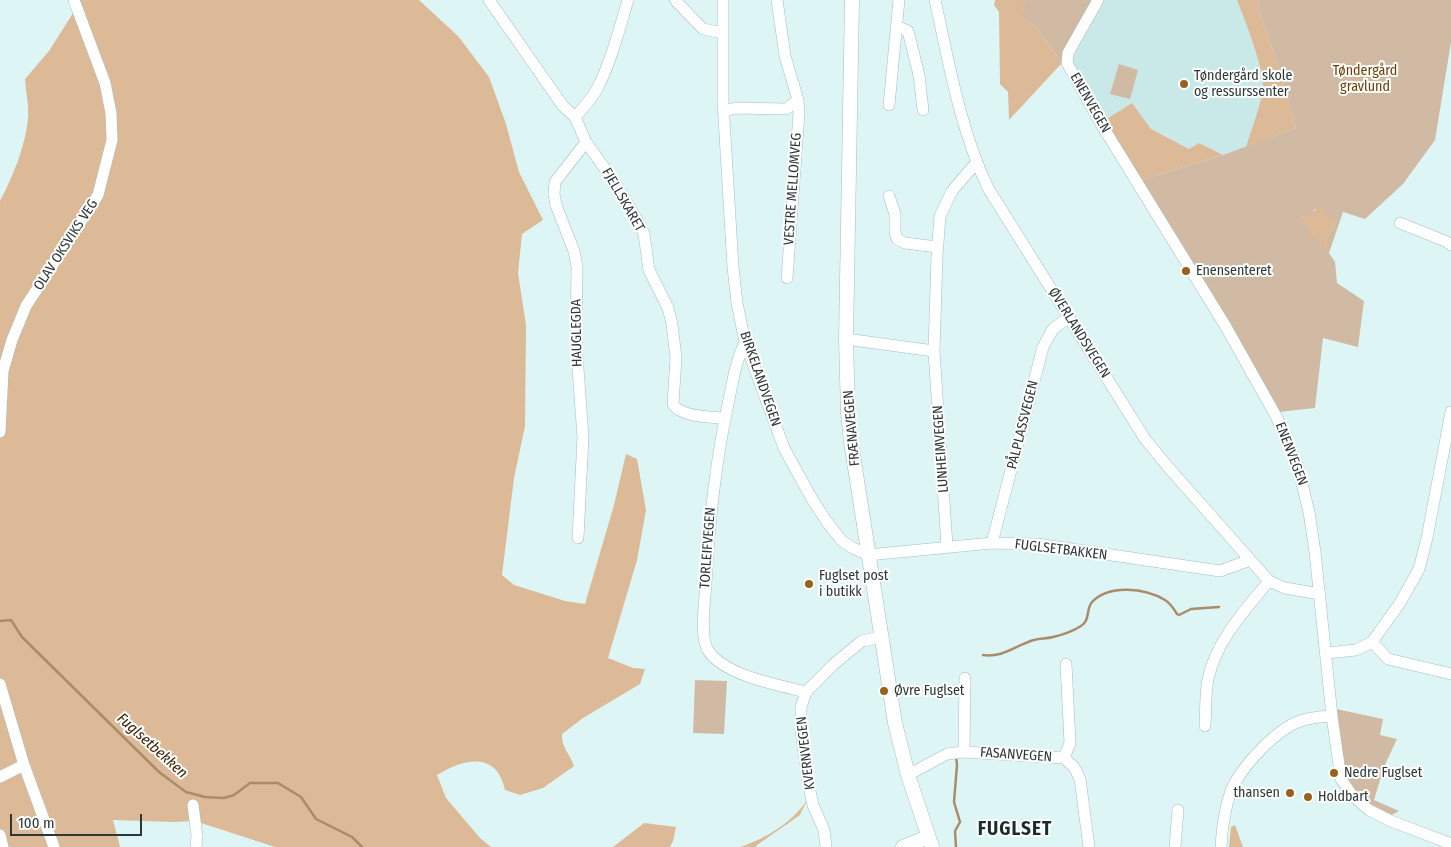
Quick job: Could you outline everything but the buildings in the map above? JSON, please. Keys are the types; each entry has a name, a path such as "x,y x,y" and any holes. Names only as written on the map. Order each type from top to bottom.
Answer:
{"main road":[{"name":"FRÆNAVEGEN","path":"852,0 846,339 848,412 851,442 895,723 908,775 930,842"},
{"path":"903,847 930,842"}],"street":[{"name":"OLAV OKSVIKS VEG","path":"0,432 3,371 12,340 26,306 98,195 112,140 111,113 105,83 74,0"},
{"name":"FJELLSKARET","path":"489,0 563,106 575,117 586,142 617,186 644,234 649,270 668,308 672,324 676,358 673,404 679,411 701,416 725,418"},
{"path":"575,117 597,90 614,46 628,0"},
{"path":"675,0 703,29 722,33"},
{"name":"BIRKELANDVEGEN","path":"723,0 724,111 733,267 737,303 745,342 784,448 812,499 842,542 868,554"},
{"name":"VESTRE MELLOMVEG","path":"777,0 785,56 798,100 799,113 788,278"},
{"path":"889,105 899,0"},
{"name":"ØVERLANDSVEGEN","path":"935,0 966,132 976,162 988,188 1145,439 1269,581 1285,588 1320,594"},
{"name":"ENENVEGEN","path":"1098,0 1068,54 1067,63 1103,127 1220,318 1282,429 1298,467 1305,490 1315,552 1327,653 1332,716 1341,779 1352,795 1369,810 1391,821 1451,844"},
{"path":"896,26 908,31 919,75 923,110"},
{"path":"724,111 736,108 786,109 798,100"},
{"name":"HAUGLEGDA","path":"578,538 583,437 576,341 576,267 574,251 556,206 554,194 555,182 586,142"},
{"name":"LUNHEIMVEGEN","path":"947,546 934,352 940,216 952,191 976,162"},
{"path":"889,196 895,214 895,235 900,241 938,247"},
{"path":"1400,223 1451,245"},
{"name":"PÅLPLASSVEGEN","path":"992,543 1043,347 1054,329 1069,317"},
{"path":"846,339 934,352"},
{"name":"TORLEIFVEGEN","path":"745,342 736,361 710,511 704,604 705,644 709,652 728,668 770,683 806,692"},
{"path":"1327,653 1356,650 1372,642 1400,603 1420,569 1451,412"},
{"name":"FUGLSETBAKKEN","path":"868,554 992,543 1037,544 1220,571 1250,560"},
{"path":"1205,726 1208,681 1218,650 1236,621 1269,581"},
{"path":"806,692 834,664 862,641 881,637"},
{"path":"1372,642 1388,659 1451,674"},
{"path":"1064,758 1070,743 1066,664"},
{"path":"964,752 965,678"},
{"path":"0,684 24,765 54,847"},
{"name":"KVERNVEGEN","path":"806,692 800,716 804,761 813,805 824,830 826,847"},
{"path":"1221,847 1222,820 1230,792 1242,771 1270,742 1291,725 1308,718 1332,716"},
{"name":"FASANVEGEN","path":"908,775 947,754 964,752 1064,758 1074,767 1080,779 1089,847"},
{"path":"0,777 24,765"},
{"path":"193,805 197,836 196,847"},
{"path":"1174,847 1178,810"},
{"path":"0,835 3,847"}],"shaded area":[{"path":"72,0 419,0 458,36 489,77 506,124 519,172 543,220 522,234 518,273 526,325 525,426 514,478 502,575 514,585 565,601 585,604 614,505 626,454 637,459 646,510 637,560 608,658 633,668 645,669 640,684 583,718 562,734 564,747 574,766 543,788 520,795 505,790 501,777 495,769 478,761 458,765 437,775 446,798 480,838 491,847 275,847 195,821 113,820 120,847 0,847 0,201 18,161 24,140 28,119 25,79 49,51 75,10"},
{"path":"995,0 1025,0 1021,16 1036,27 1062,63 1009,120 1008,92 1000,84 999,12 994,5"},
{"name":"Tøndergård skole og ressurssenter","path":"1102,0 1254,0 1274,137 1223,155 1199,143 1189,149 1151,129 1132,103 1105,120 1070,59"},
{"path":"1237,0 1259,0 1258,8 1278,65 1296,128 1246,147 1263,86 1257,56"},
{"path":"1132,103 1151,129 1189,149 1199,143 1223,155 1141,180 1105,120"},
{"path":"1322,208 1326,212 1326,216 1334,217 1335,225 1326,239 1327,247 1323,249 1318,244 1319,238 1307,235 1310,227 1307,224 1301,224 1299,220 1310,212"},
{"path":"807,800 800,815 756,847 740,847 778,829 794,816"},
{"path":"644,823 676,827 670,847 613,847"},
{"path":"1235,825 1243,847 1229,847 1231,827"}],"green space":[{"path":"1025,0 1102,0 1062,63 1036,27 1020,16"},
{"name":"Tøndergård gravlund","path":"1259,0 1451,0 1451,42 1435,140 1403,184 1365,219 1343,212 1329,253 1335,262 1337,283 1364,301 1358,347 1323,338 1315,408 1279,412 1141,180 1223,155 1296,128 1278,65 1258,8","holes":["1315,209 1335,225 1326,239 1319,238 1302,217"]},
{"path":"1119,64 1138,70 1130,99 1110,94"},
{"path":"695,680 727,681 724,734 693,733"},
{"path":"1336,709 1383,719 1380,735 1397,739 1384,767 1374,800 1399,811 1390,816 1371,806 1345,777"}],"waterway":[{"name":"Fuglsetbekken","path":"983,655 997,655 1027,642 1050,638 1075,630 1086,621 1092,602 1099,596 1117,590 1138,591 1157,596 1169,603 1179,615 1191,609 1219,607"},
{"name":"Fuglsetbekken","path":"0,621 11,620 22,637 159,772 186,792 205,797 224,798 234,795 250,783 278,783 301,797 316,819 352,837 362,847"},
{"name":"Fuglsetbekken","path":"956,756 954,802 960,822 955,831 956,847"}],"place":[{"name":"Tøndergård skole og ressurssenter","path":"1184,84"},
{"name":"Enensenteret","path":"1186,271"},
{"name":"Fuglset post i butikk","path":"809,584"},
{"name":"Øvre Fuglset","path":"884,691"},
{"name":"Nedre Fuglset","path":"1334,773"},
{"name":"thansen","path":"1290,793"},
{"name":"Holdbart","path":"1308,797"}],"district":[{"name":"FUGLSET","path":"1015,830"}]}
